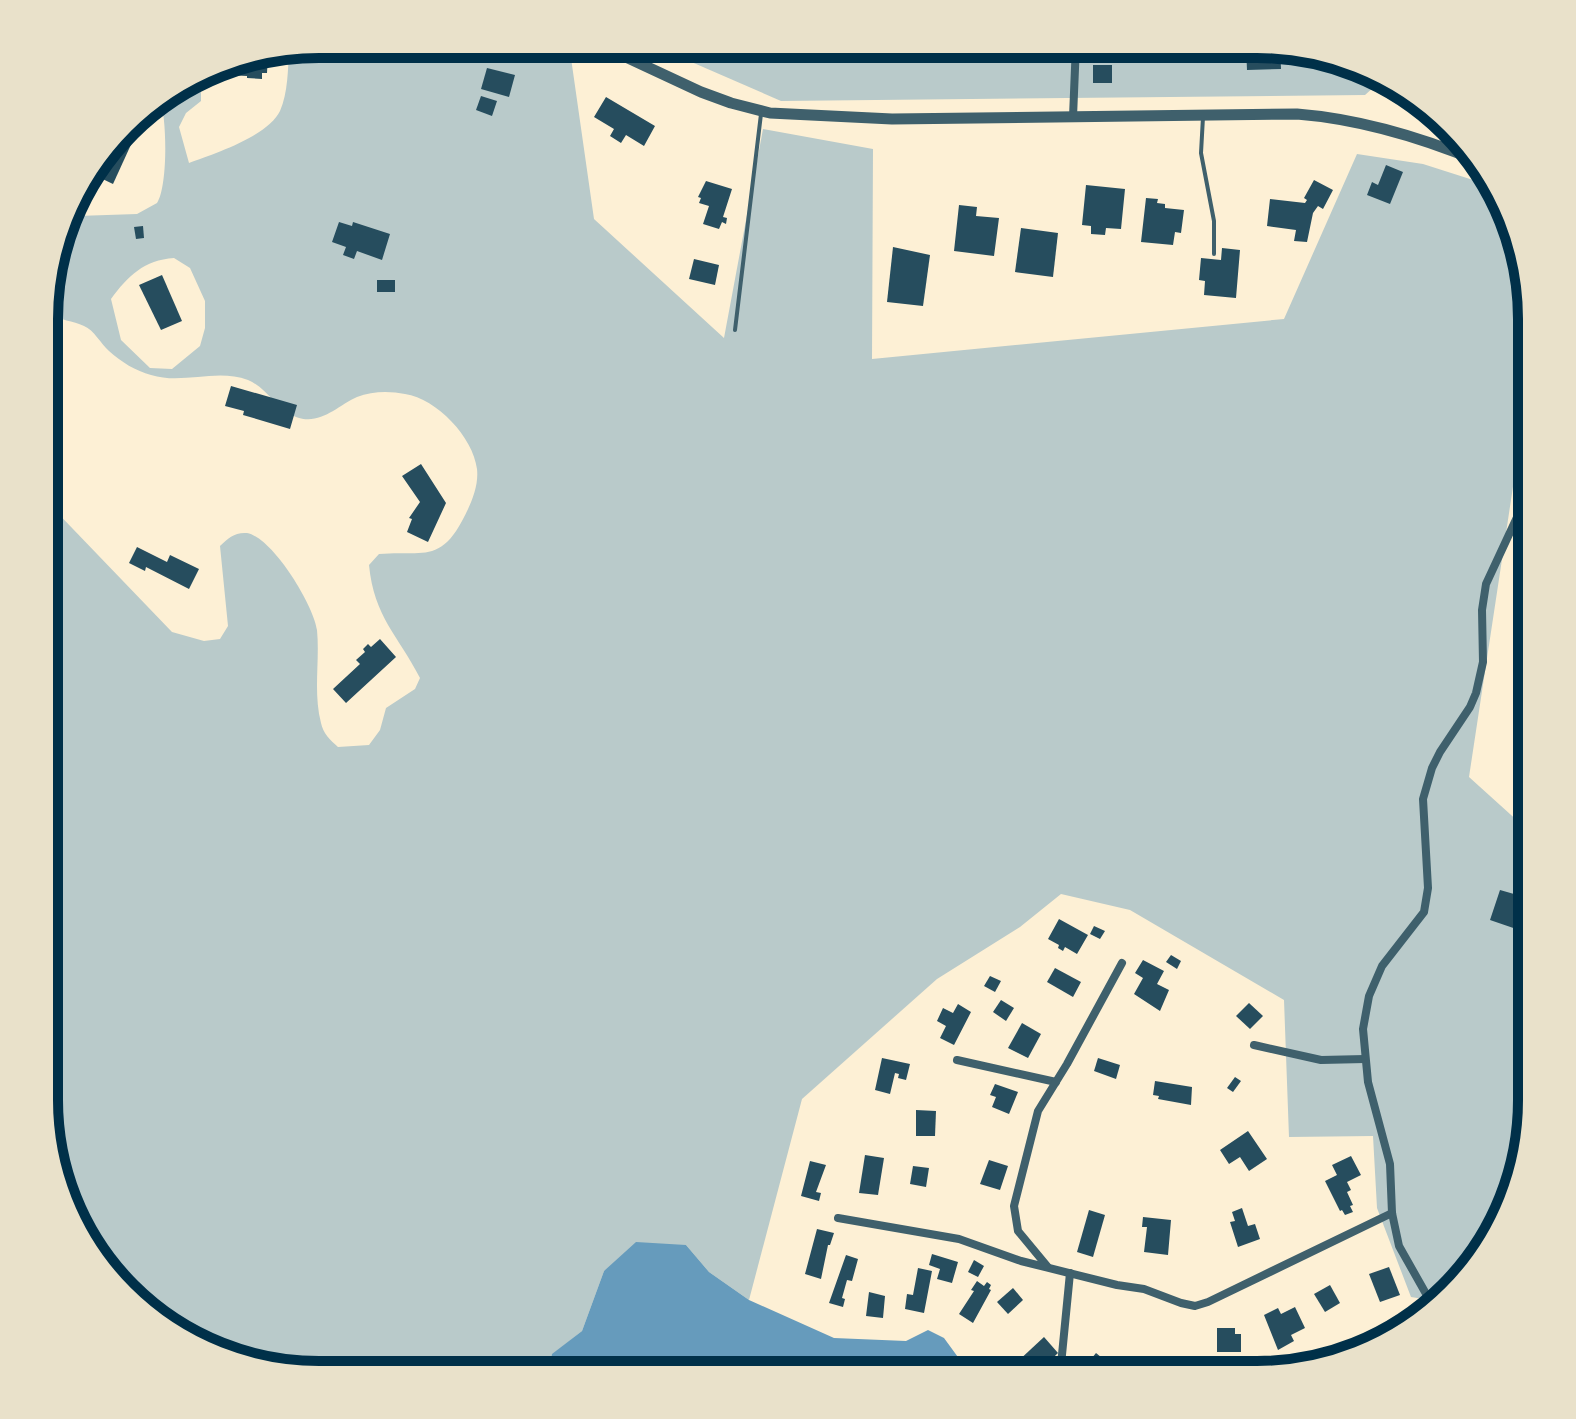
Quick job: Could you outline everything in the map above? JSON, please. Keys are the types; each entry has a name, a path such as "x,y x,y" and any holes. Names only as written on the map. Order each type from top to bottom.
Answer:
{"street":[{"path":"629,58 701,92 761,111 892,119 1297,114 1330,117 1381,128 1456,152"},
{"path":"1073,117 1075,59"},
{"path":"1427,1297 1399,1246 1392,1213 1390,1164 1373,1105 1363,1029 1369,996 1382,966 1424,912 1428,888 1423,799 1432,768 1476,693 1483,662 1482,610 1486,584 1517,517"},
{"path":"1047,1266 1018,1231 1014,1206 1038,1111 1122,963"},
{"path":"1254,1045 1321,1060 1365,1059"},
{"path":"957,1060 1056,1082"},
{"path":"838,1218 959,1239 1021,1261 1144,1289 1195,1306 1392,1213"},
{"path":"1061,1360 1070,1273"}],"lane":[{"path":"735,330 761,111"},
{"path":"1204,115 1201,153 1214,221 1214,254"}],"shaded area":[{"path":"571,58 594,219 724,338 763,129 873,149 872,359 1284,319 1357,154 1423,164 1479,182 1498,219 1516,285 1517,459 1469,777 1518,821 1518,1100 1516,1134 1498,1200 1474,1245 1442,1285 1425,1299 1411,1297 1377,1208 1373,1136 1289,1137 1284,1000 1130,910 1061,894 1020,927 937,979 802,1099 749,1300 709,1272 686,1245 604,1271 582,1331 553,1354 552,1361 319,1361 285,1359 219,1341 174,1317 134,1285 93,1231 78,1200 63,1151 59,1117 58,514 172,632 204,641 220,639 228,626 220,546 239,533 257,538 291,574 314,619 318,642 317,688 323,730 338,747 369,745 380,730 386,708 415,689 420,678 376,599 369,565 379,554 427,552 445,544 465,515 477,483 477,469 469,444 441,411 417,397 393,392 369,394 357,397 321,417 305,419 289,413 248,380 224,376 163,378 140,371 114,355 88,328 58,318 60,285 67,251 79,216 137,214 157,203 163,182 165,152 162,110 197,88 201,91 201,101 186,113 179,127 189,163 253,136 274,120 285,97 288,60","holes":["174,258 190,268 205,301 205,328 200,346 172,369 150,368 121,340 111,299 130,276 145,266"]},
{"path":"683,58 1274,59 1325,67 1375,86 1365,95 781,101"}],"water":[{"path":"636,1242 686,1245 709,1272 749,1300 834,1338 906,1341 928,1330 944,1338 960,1360 551,1361 552,1354 582,1331 604,1271"}],"building":[{"path":"1127,59 1158,59 1158,61"},
{"path":"1247,59 1281,60 1281,69 1247,70"},
{"path":"267,63 267,73 262,73 262,79 227,75"},
{"path":"1093,65 1112,65 1112,83 1093,83"},
{"path":"487,68 515,75 509,97 481,89"},
{"path":"481,96 497,101 492,116 476,110"},
{"path":"606,97 655,126 644,146 626,135 621,143 610,136 614,129 594,117"},
{"path":"133,137 134,138 113,184 100,178"},
{"path":"1386,165 1403,172 1390,204 1367,195 1372,182 1378,185"},
{"path":"1314,180 1333,190 1323,209 1318,206 1313,213 1307,242 1294,241 1296,230 1267,226 1270,199 1305,203 1307,200 1304,198"},
{"path":"706,181 732,189 723,217 727,218 726,224 722,222 719,229 703,224 709,206 699,203 701,198 698,197"},
{"path":"1086,185 1125,189 1121,229 1106,228 1105,235 1091,234 1091,226 1082,225"},
{"path":"1146,198 1158,199 1157,203 1165,204 1165,208 1184,210 1181,233 1175,232 1173,245 1141,242"},
{"path":"959,205 977,207 976,216 999,218 994,256 954,251"},
{"path":"339,222 352,226 353,222 390,234 382,260 357,251 354,259 343,255 346,247 332,242"},
{"path":"143,226 144,238 136,239 134,227"},
{"path":"1021,228 1058,233 1053,277 1015,272"},
{"path":"893,247 930,255 923,306 887,302"},
{"path":"1222,248 1240,250 1236,298 1204,295 1205,281 1199,280 1201,258 1221,260"},
{"path":"694,259 719,265 715,285 689,279"},
{"path":"162,275 182,321 161,330 139,285"},
{"path":"377,280 395,280 395,292 377,292"},
{"path":"231,386 297,405 290,429 243,415 244,411 225,406"},
{"path":"421,464 446,503 428,542 407,532 412,519 409,518 420,502 402,476"},
{"path":"137,547 167,562 170,555 199,569 189,589 146,567 145,571 129,563"},
{"path":"380,639 396,657 346,703 333,689 360,664 356,660 365,652 363,649"},
{"path":"1500,890 1518,895 1515,913 1518,914 1518,930 1490,920"},
{"path":"1059,919 1088,935 1077,954 1065,947 1063,951 1048,939"},
{"path":"1094,926 1105,931 1100,939 1090,934"},
{"path":"1171,955 1181,961 1177,969 1166,962"},
{"path":"1143,960 1164,971 1157,984 1169,990 1160,1011 1134,994 1143,978 1135,973"},
{"path":"1055,968 1081,982 1073,997 1047,982"},
{"path":"990,976 1001,981 995,992 984,986"},
{"path":"1001,1000 1014,1008 1006,1021 993,1012"},
{"path":"1249,1003 1263,1016 1250,1029 1236,1016"},
{"path":"958,1004 971,1012 954,1045 940,1038 946,1026 937,1021 943,1008 953,1013"},
{"path":"1022,1023 1041,1034 1028,1058 1008,1048"},
{"path":"882,1058 910,1064 906,1080 898,1078 899,1074 895,1073 890,1094 875,1090"},
{"path":"1098,1058 1120,1065 1116,1079 1094,1071"},
{"path":"1235,1077 1241,1081 1233,1092 1227,1088"},
{"path":"1155,1081 1192,1087 1191,1105 1158,1099 1159,1096 1153,1095"},
{"path":"995,1084 1018,1092 1009,1114 992,1107 996,1097 990,1095"},
{"path":"916,1110 936,1111 935,1136 916,1136"},
{"path":"1248,1131 1267,1159 1249,1171 1240,1157 1229,1164 1220,1150"},
{"path":"865,1155 884,1158 878,1195 859,1193"},
{"path":"1351,1156 1361,1175 1347,1182 1353,1212 1345,1215 1325,1181 1337,1175 1332,1165"},
{"path":"989,1160 1008,1166 1000,1190 980,1184"},
{"path":"810,1161 826,1165 816,1192 821,1193 819,1201 801,1196"},
{"path":"913,1166 929,1168 926,1187 910,1184"},
{"path":"1242,1208 1248,1226 1255,1224 1260,1239 1238,1247 1230,1222 1235,1221 1232,1212"},
{"path":"1089,1210 1105,1215 1093,1257 1077,1252"},
{"path":"1143,1217 1171,1220 1168,1255 1144,1252 1147,1227 1142,1227"},
{"path":"817,1229 834,1233 828,1245 821,1279 805,1274"},
{"path":"932,1254 958,1262 952,1283 937,1279 940,1269 929,1265"},
{"path":"846,1255 858,1259 852,1281 847,1280 843,1307 829,1303"},
{"path":"974,1260 984,1266 978,1277 968,1272"},
{"path":"1389,1267 1400,1295 1380,1302 1369,1274"},
{"path":"918,1268 932,1271 924,1313 905,1309 907,1294 913,1295"},
{"path":"977,1281 984,1286 987,1282 991,1290 973,1323 959,1314"},
{"path":"1330,1285 1340,1303 1325,1312 1314,1294"},
{"path":"1013,1288 1023,1300 1008,1314 997,1302"},
{"path":"869,1292 885,1296 883,1318 866,1316"},
{"path":"1295,1307 1305,1328 1291,1335 1294,1341 1278,1350 1264,1315 1278,1308 1281,1314"},
{"path":"1217,1328 1235,1328 1235,1334 1241,1334 1241,1352 1217,1352"},
{"path":"1044,1337 1058,1353 1050,1360 1019,1360"},
{"path":"1096,1353 1105,1360 1090,1360"}]}
